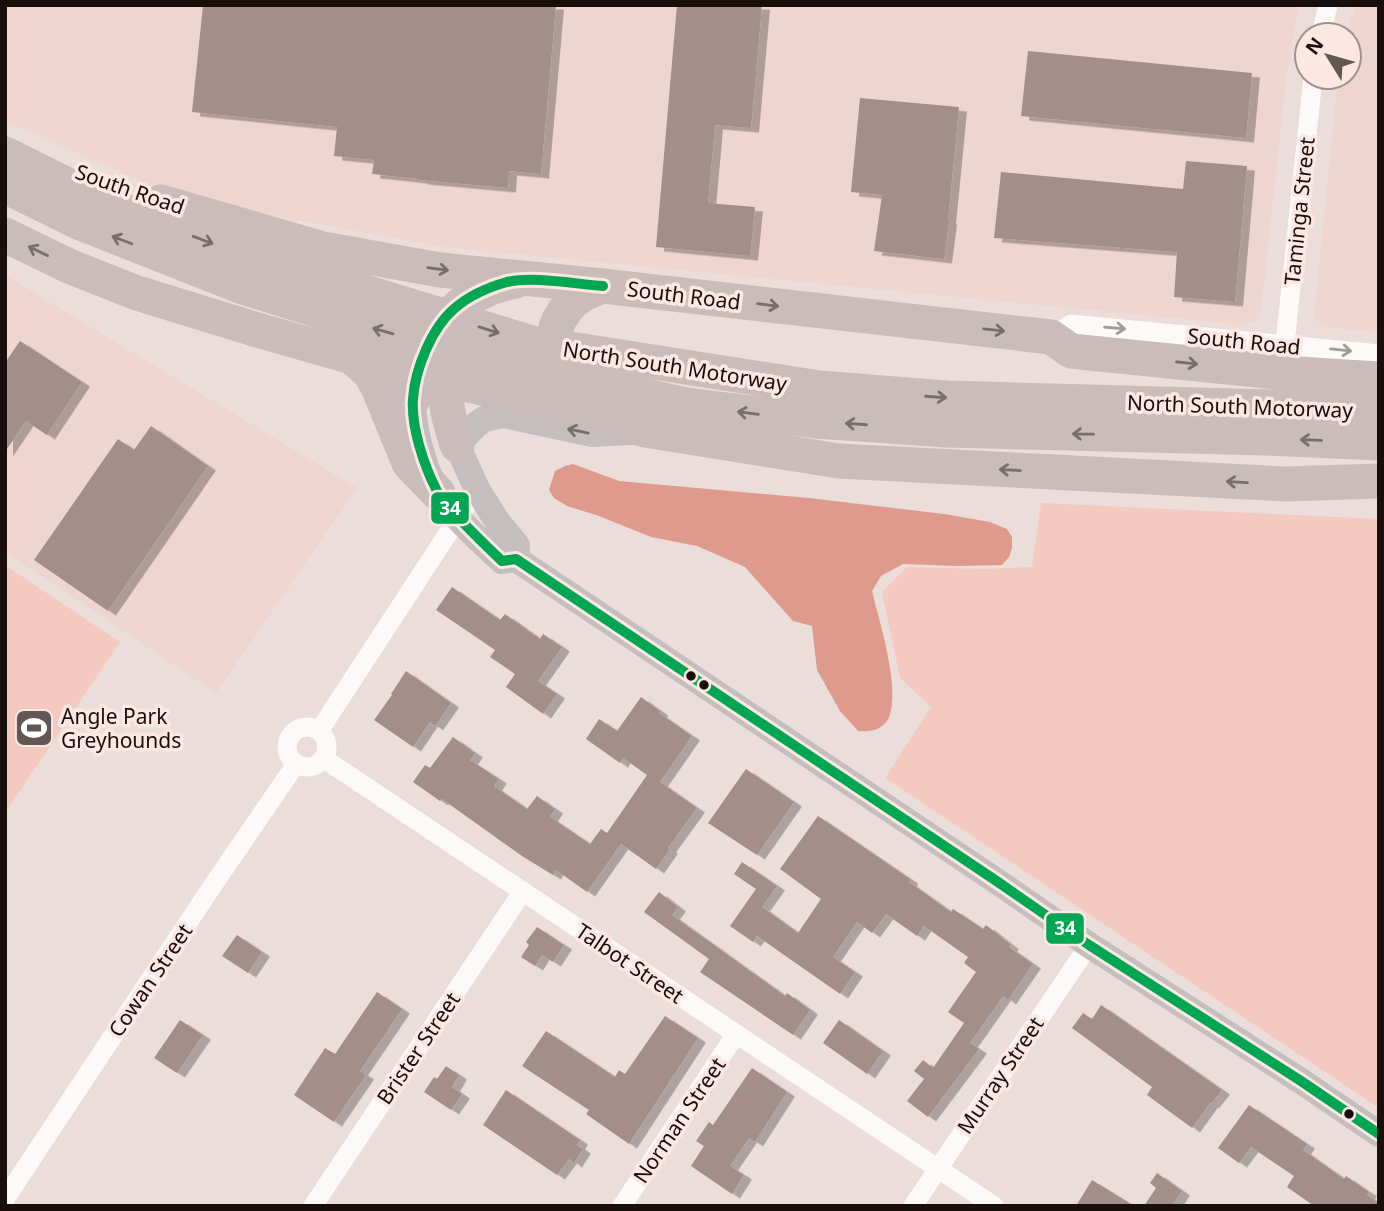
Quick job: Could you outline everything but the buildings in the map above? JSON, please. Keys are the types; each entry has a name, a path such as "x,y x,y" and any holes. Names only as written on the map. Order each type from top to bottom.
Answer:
{"highway":[{"name":"South Road","path":"5,136 40,155 123,190 323,249 440,270 1051,337"},
{"name":"North South Motorway","path":"5,154 102,202 250,257 532,343 818,405 946,430 1379,443"},
{"name":"North South Motorway","path":"5,186 78,222 240,286 376,329 533,372 687,405 818,405 946,398 1379,410"},
{"path":"5,235 71,267 137,293 352,358 424,383 586,413 646,430 839,461 1284,484 1379,481"},
{"path":"254,329 270,331 286,327 299,318 309,305 313,274 307,258 297,246 286,239"},
{"path":"323,249 392,278 407,289 420,300 435,335"},
{"path":"457,445 449,417 424,383 435,335 453,310 481,292 507,282 526,279 603,286"},
{"path":"586,413 565,393 554,373 551,350 555,328 567,308 583,294 603,286"},
{"path":"1051,337 1071,351 1296,374 1379,379"},
{"path":"352,358 370,373 378,387 409,463 449,505"}],"street":[{"name":"Taminga Street","path":"1285,344 1311,91"},
{"name":"South Road","path":"1051,337 1071,324 1379,354"},
{"path":"424,383 418,437 426,465 449,505 468,529 502,561 516,559 1089,945 1379,1134"},
{"path":"516,559 517,545 496,521 477,489 457,445 476,425 484,419 504,415 592,434 646,430"},
{"path":"319,731 449,505 477,489"},
{"path":"307,726 319,731 327,747 323,758 308,767 296,764 286,748 290,735 307,726"},
{"name":"Talbot Street","path":"323,758 994,1206"},
{"name":"Cowan Street","path":"5,1199 296,764"},
{"name":"Brister Street","path":"313,1206 523,891"},
{"name":"Murray Street","path":"913,1206 1089,945"},
{"name":"Norman Street","path":"622,1206 736,1034"}],"shaded area":[{"path":"5,5 1299,5 1296,21 1293,21 1261,311 1257,320 1245,325 443,247 182,199 5,121"},
{"path":"1356,5 1379,5 1379,332 1323,327 1314,317 1337,91 1363,91 1363,21 1351,21"},
{"path":"5,275 357,488 216,693 5,552"},
{"path":"573,464 619,481 809,498 990,522 1007,529 1012,537 1012,548 1002,565 903,564 881,576 872,591 888,657 891,709 887,721 881,727 858,731 840,711 817,670 812,626 793,621 745,567 697,546 651,537 567,506 554,498 549,490 555,471"},
{"path":"1041,503 1379,519 1379,1108 885,778 931,707 900,678 882,592 907,567 1032,567"},
{"name":"Angle Park Greyhounds","path":"5,565 120,642 5,813"}],"transit line":[{"name":"34","path":"603,286 542,280 518,280 493,286 461,304 447,316 432,337 414,387 414,422 419,446 432,481 462,522 502,561 516,559 1089,945 1379,1134"}],"place":[{"name":"Angle Park Greyhounds","path":"34,728"}]}
